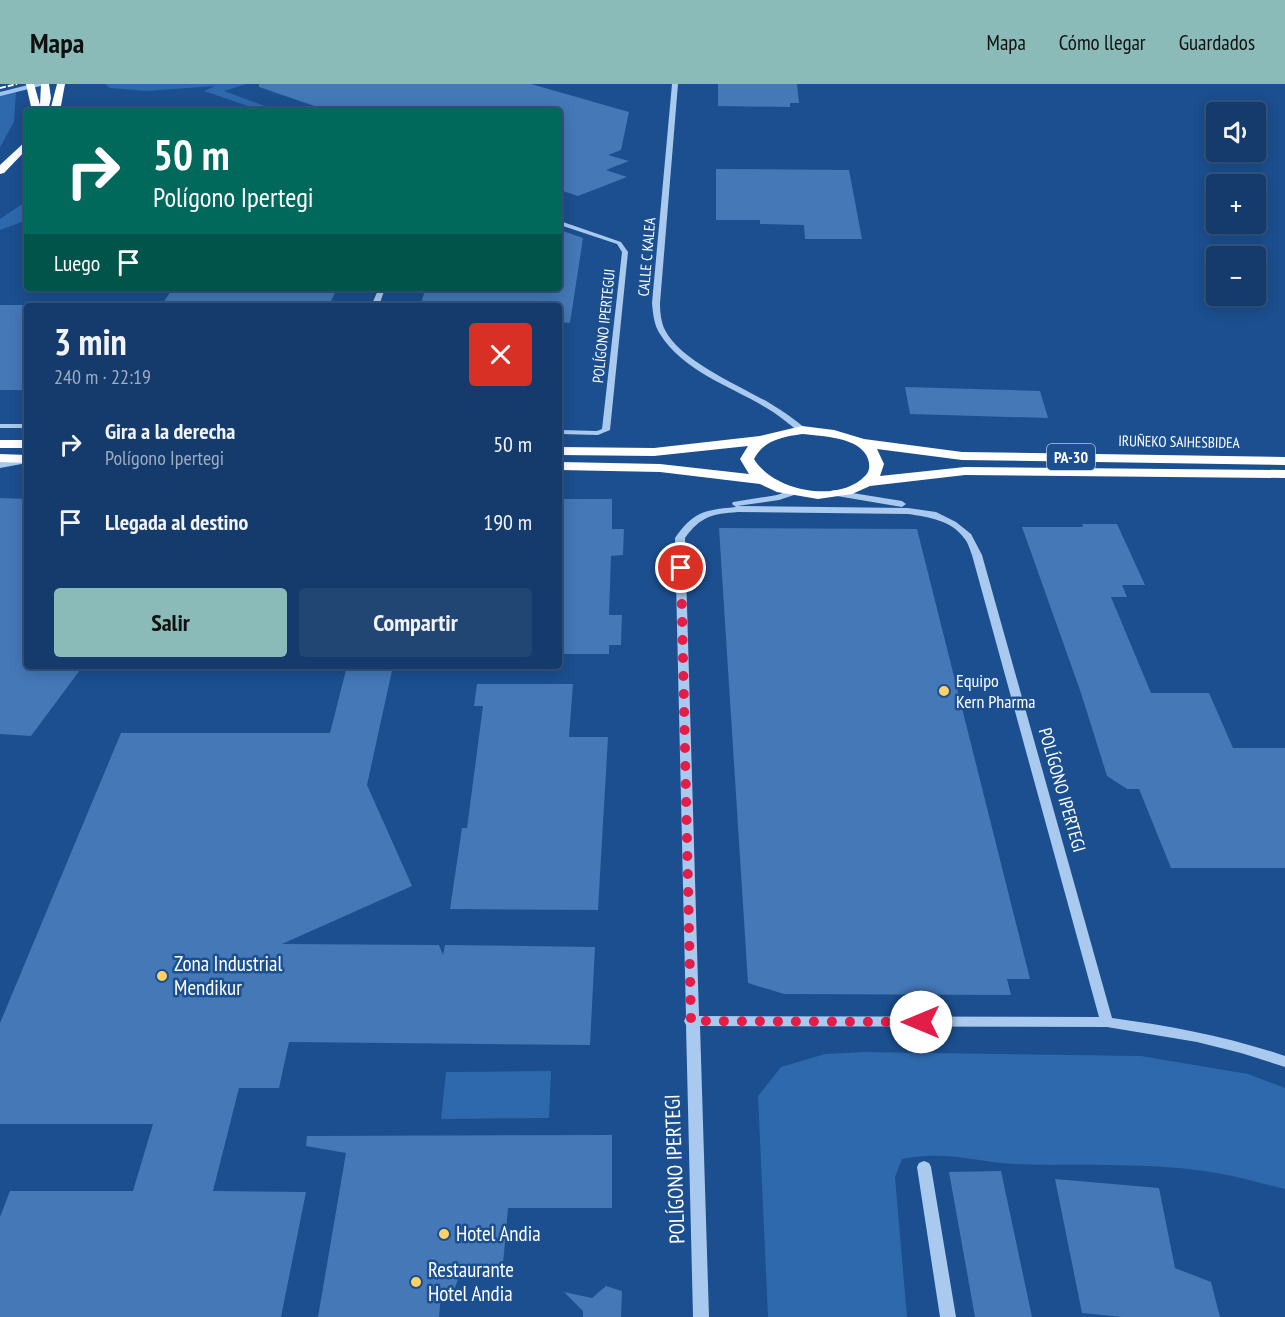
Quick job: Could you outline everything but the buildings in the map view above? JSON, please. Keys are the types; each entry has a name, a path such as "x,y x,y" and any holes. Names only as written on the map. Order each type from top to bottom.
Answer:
{"highway":[{"path":"30,84 36,108"},
{"path":"44,108 45,84"},
{"path":"56,108 61,84"},
{"path":"0,171 24,147"},
{"name":"PA-30","path":"562,451 654,452 762,440 780,433 802,430 832,433 858,442"},
{"path":"762,440 751,449 747,459 751,470 762,480"},
{"path":"858,442 871,451 877,462 876,472 866,482"},
{"name":"IRUÑEKO SAIHESBIDEA","path":"858,442 962,456 1285,461"},
{"path":"0,444 24,444"},
{"path":"0,459 24,459"},
{"name":"PA-30","path":"562,466 660,468 762,480 794,492 834,493 852,489 866,482"},
{"name":"IRUÑEKO SAIHESBIDEA","path":"866,482 965,471 1285,474"}],"street":[{"name":"CALLE C KALEA","path":"675,84 656,303 657,319 663,333 675,348 698,365 770,405 802,430"},
{"name":"POLÍGONO IPERTEGUI","path":"562,223 619,243 625,252 606,430 598,433 562,432"},
{"path":"0,426 24,426"},
{"path":"0,465 24,460"},
{"name":"POLÍGONO IPERTEGI","path":"701,1317 691,1021 680,538 691,523 710,512 794,492"},
{"name":"POLÍGONO IPERTEGI","path":"834,493 909,505 936,515 968,536 976,555 1107,1022"},
{"name":"POLÍGONO IPERTEGI","path":"710,512 738,509 873,510 936,515"},
{"path":"691,1021 1107,1022 1170,1031 1236,1045 1285,1062"},
{"path":"924,1167 948,1317"}],"shaded area":[{"path":"105,84 247,84 224,91 271,108 254,108 204,91 215,86 147,91 110,88"},
{"path":"16,91 14,122 0,147 0,95"},
{"path":"24,203 24,221 0,230 0,219"},
{"path":"863,1052 1141,1056 1248,1074 1285,1088 1285,1189 1222,1174 1171,1167 1016,1164 947,1156 902,1159 895,1177 907,1317 768,1317 758,1096 781,1067 825,1054"},
{"path":"551,1071 549,1118 441,1119 446,1072"}],"waterway":[{"path":"0,94 40,84"}],"railway":[{"path":"0,88 17,84"}],"place":[{"name":"Equipo Kern Pharma","path":"944,691"},
{"name":"Zona Industrial Mendikur","path":"162,976"},
{"name":"Hotel Andia","path":"444,1234"},
{"name":"Restaurante Hotel Andia","path":"416,1282"}],"route":[{"path":"681,568 691,1021 921,1022"}]}
